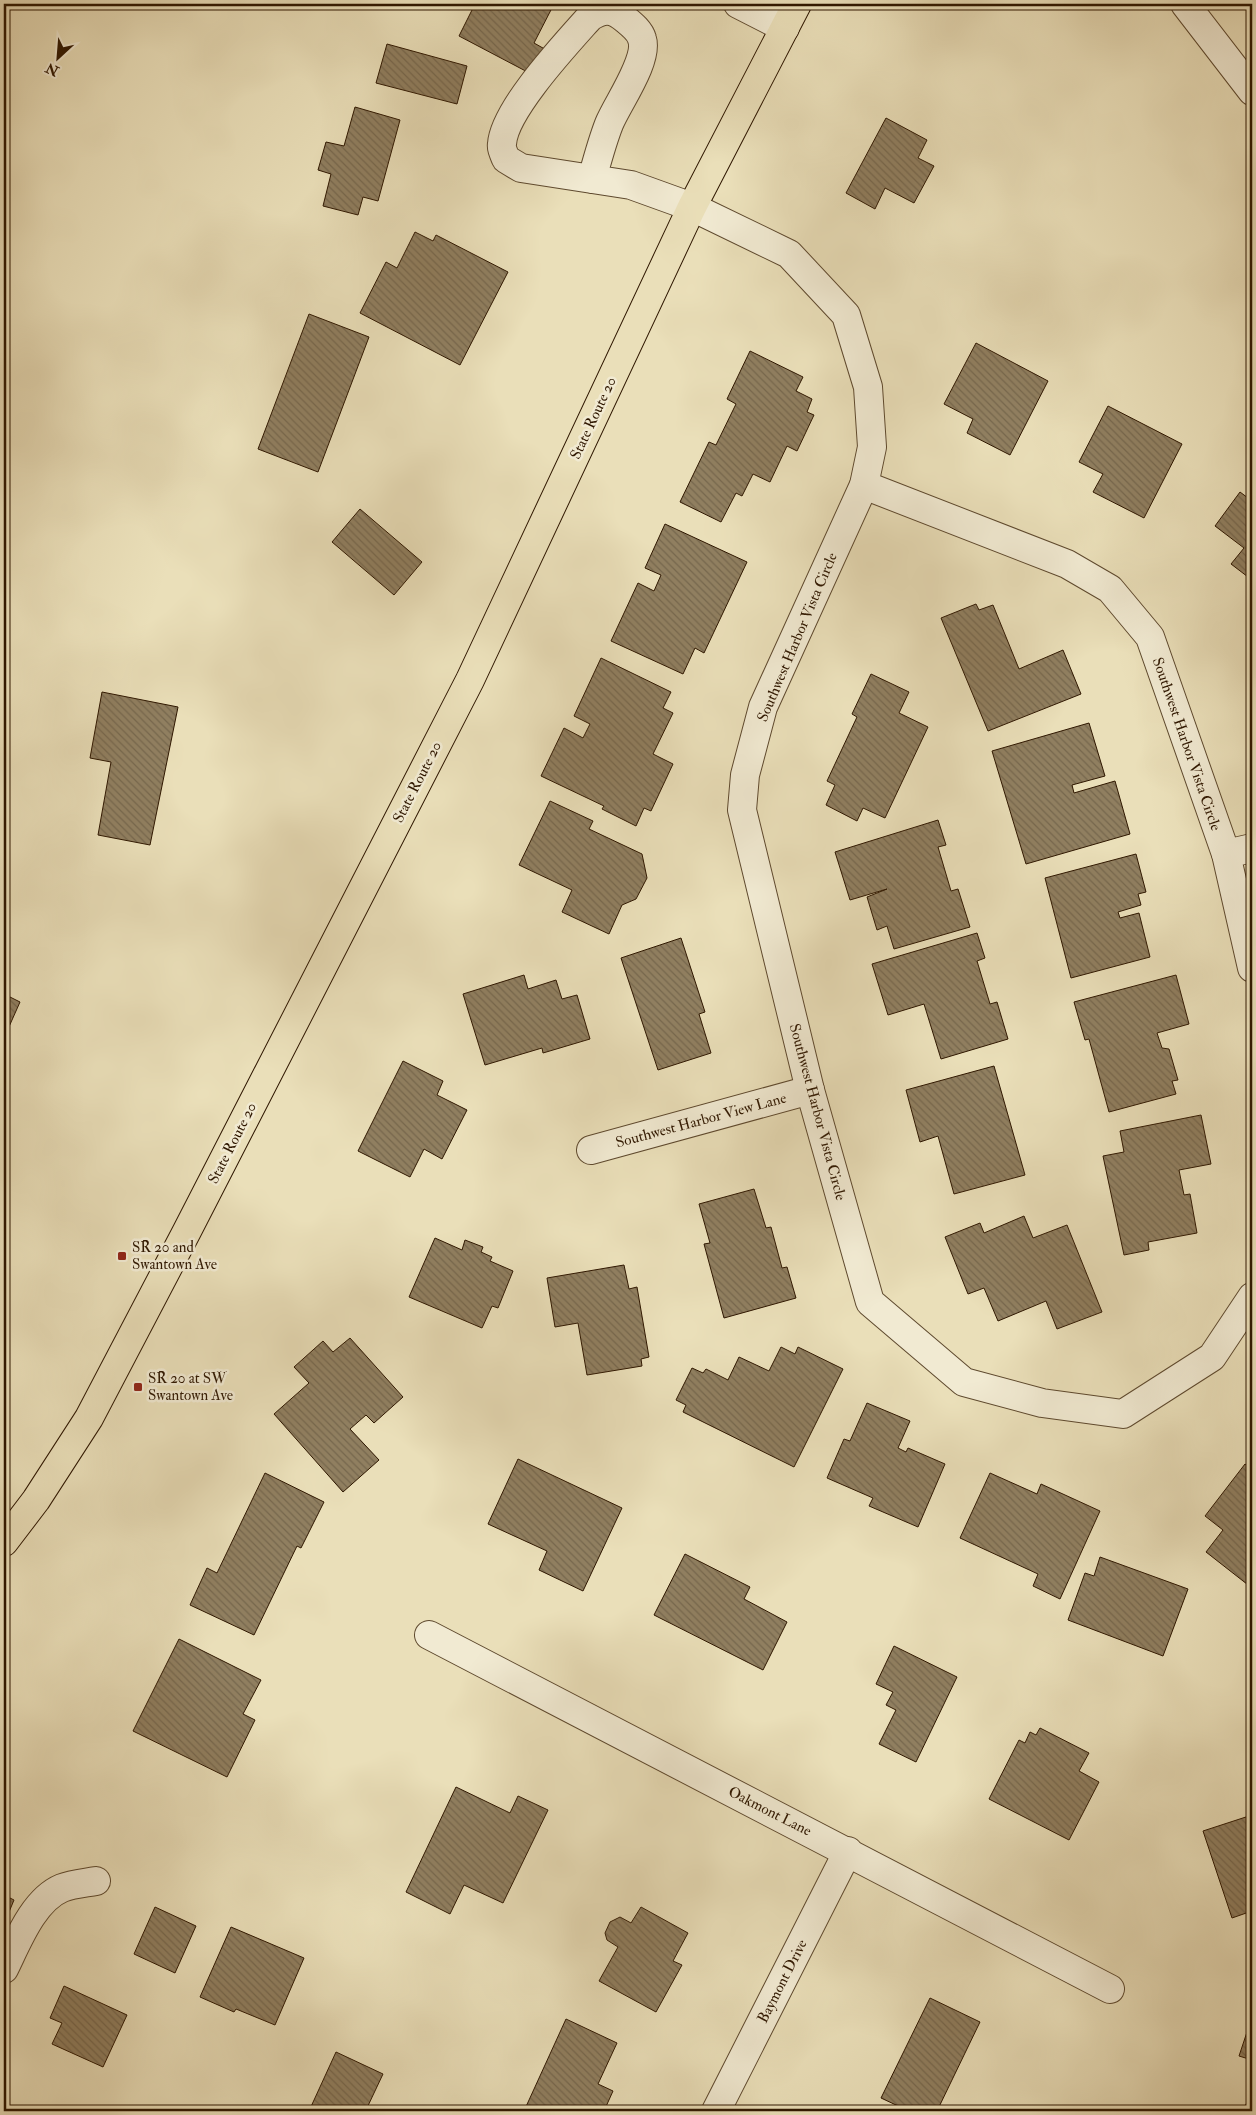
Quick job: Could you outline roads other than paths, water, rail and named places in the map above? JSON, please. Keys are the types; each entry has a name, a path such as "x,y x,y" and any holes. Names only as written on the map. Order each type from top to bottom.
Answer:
{"main road":[{"name":"State Route 20","path":"4,1542 36,1500 89,1418 183,1239 470,680 692,207 791,16"}],"street":[{"path":"738,4 791,16"},
{"path":"1185,4 1252,91"},
{"name":"Southwest Harbor Vista Circle","path":"592,179 610,123 642,54 642,39 634,27 611,11 602,10 590,17 517,104 506,128 501,145 506,159 521,168 592,179 632,185 692,207 789,254 846,316 868,387 872,447 864,485 763,707 745,775 742,810 810,1090 870,1302 964,1382 1042,1403 1122,1414 1212,1357 1252,1297"},
{"name":"Southwest Harbor Vista Circle","path":"864,485 1067,564 1110,588 1150,637 1226,854 1252,968"},
{"path":"1226,854 1252,848"},
{"name":"Southwest Harbor View Lane","path":"591,1150 810,1090"},
{"name":"Oakmont Lane","path":"429,1635 848,1851 1110,1989"},
{"name":"Baymont Drive","path":"716,2111 848,1851"},
{"path":"4,1969 30,1917 44,1902 61,1888 96,1881"}],"place":[{"name":"SR 20 and Swantown Ave","path":"122,1256"},
{"name":"SR 20 at SW Swantown Ave","path":"138,1387"}]}
